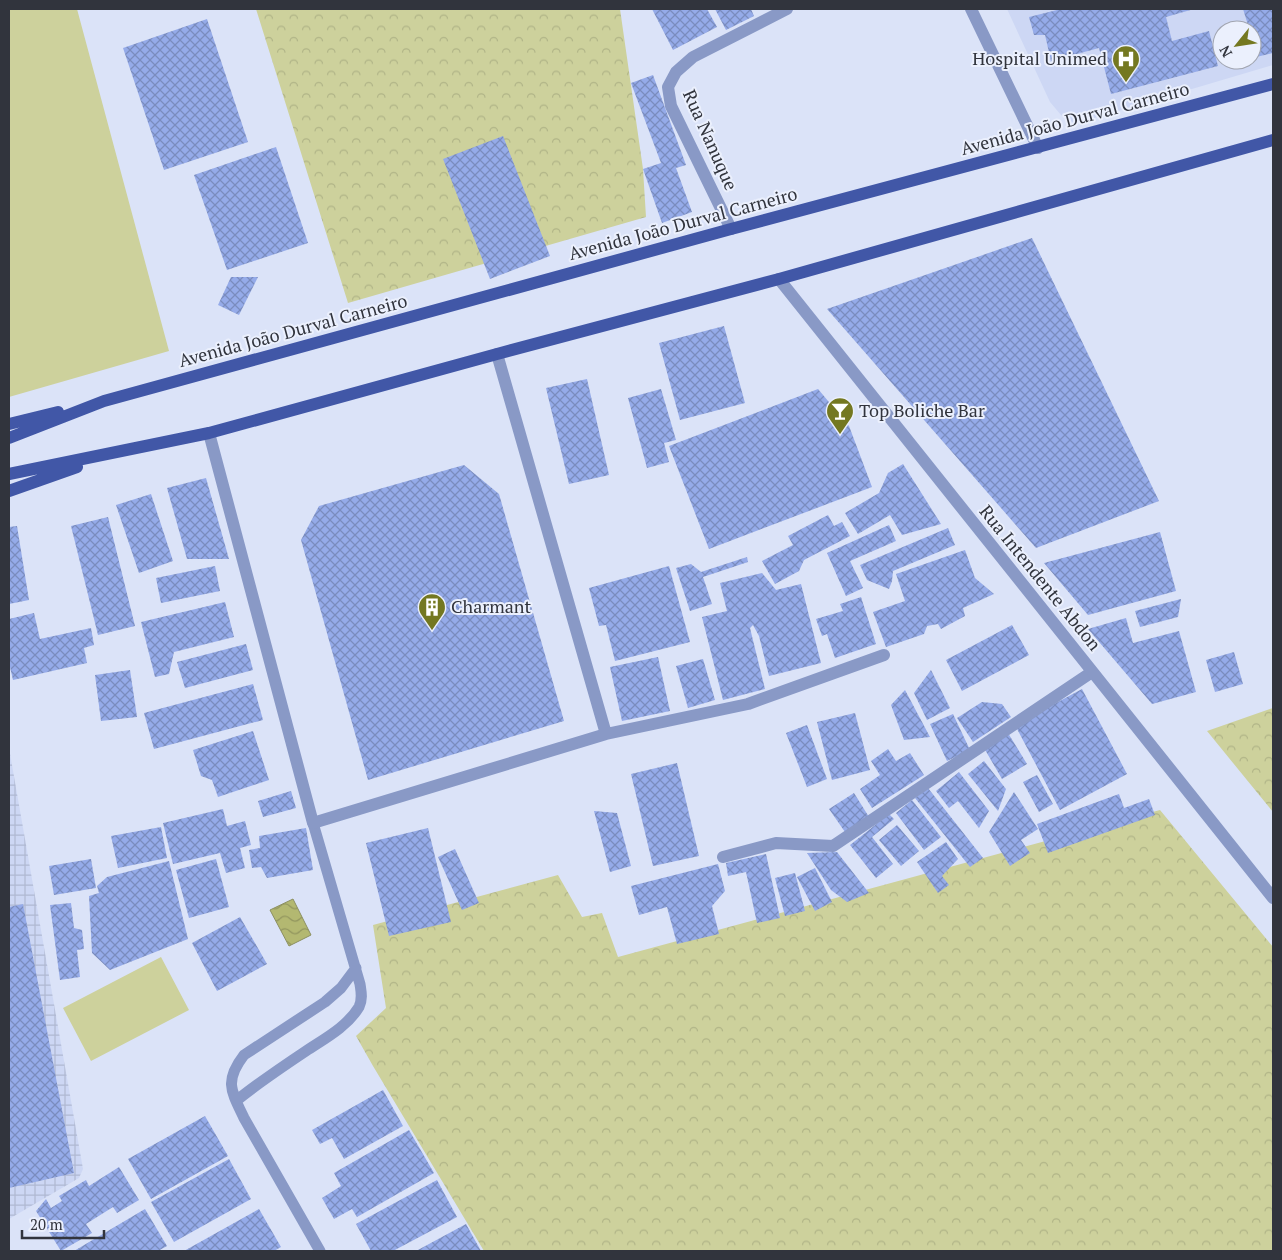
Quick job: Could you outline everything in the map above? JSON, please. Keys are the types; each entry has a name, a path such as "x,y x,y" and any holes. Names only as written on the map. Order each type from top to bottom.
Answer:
{"main road":[{"name":"Avenida João Durval Carneiro","path":"9,424 104,401 731,229 1273,84"},
{"path":"9,474 209,433 779,279 1273,140"},
{"name":"Avenida João Durval Carneiro","path":"9,438 104,401"},
{"path":"9,491 116,452"}],"street":[{"name":"Rua Nanuque","path":"731,229 671,106 668,87 676,72 693,57 787,9"},
{"path":"971,9 1038,148"},
{"name":"Rua Intendente Abdon","path":"779,279 1273,898"},
{"path":"498,354 606,734"},
{"path":"209,433 313,823 606,734 748,704 884,655"},
{"path":"723,856 776,843 833,846 1092,672"}],"lane":[{"path":"236,1101 267,1077 338,1029 360,1005 362,996 356,968 313,823"},
{"path":"320,1251 236,1101 230,1084 236,1065 244,1055 325,1002 340,988 356,968"}],"shaded area":[{"name":"Hospital Unimed","path":"1007,9 1273,9 1273,65 1262,68 1262,20 1212,20 1212,70 1256,70 1084,121 1072,122 1061,115 1050,102"},
{"path":"9,748 83,1169 79,1178 9,1219"}],"green space":[{"path":"9,9 77,9 169,351 9,397"},
{"path":"256,9 620,9 643,169 646,217 348,303"},
{"path":"1273,708 1273,812 1207,731"},
{"path":"1160,810 1273,947 1273,1251 484,1251 356,1036 386,1008 373,925 558,875 582,917 602,913 618,957"},
{"path":"161,957 189,1010 91,1061 63,1008"}],"water":[{"path":"293,899 311,935 289,946 270,910"}],"building":[{"path":"652,9 707,9 717,27 673,50"},
{"path":"715,9 751,9 754,16 726,30"},
{"path":"1061,9 1194,9 1166,17 1172,41 1209,31 1212,43 1212,68 1111,94 1099,48 1051,61 1045,35 1034,35 1029,17"},
{"path":"1243,9 1273,9 1273,53 1262,56 1262,20 1246,20"},
{"path":"207,19 248,142 164,170 123,48"},
{"path":"653,75 686,165 676,168 692,212 662,223 643,169 661,163 631,83"},
{"path":"503,136 550,256 490,279 443,159"},
{"path":"276,147 308,243 227,270 194,175"},
{"path":"1032,238 1159,501 1036,548 827,309"},
{"path":"231,277 258,277 239,315 218,305"},
{"path":"724,326 745,403 680,420 659,343"},
{"path":"587,379 609,475 569,484 546,388"},
{"path":"661,389 676,440 664,443 669,462 647,468 628,398"},
{"path":"818,389 849,426 872,487 709,549 669,446"},
{"path":"903,464 941,524 902,535 890,515 858,534 845,513 879,493 888,473"},
{"name":"Charmant","path":"464,465 499,494 564,721 368,780 301,540 319,506"},
{"path":"206,478 229,559 187,559 167,488"},
{"path":"151,494 173,561 139,573 116,505"},
{"path":"828,515 834,526 842,522 850,536 804,560 799,571 775,584 762,561 793,545 788,536"},
{"path":"108,517 135,626 98,635 71,526"},
{"path":"889,525 896,541 850,561 863,588 846,596 827,553"},
{"path":"17,526 29,600 9,604 9,527"},
{"path":"948,528 955,545 893,571 889,589 867,580 860,565"},
{"path":"1160,532 1176,591 1088,615 1044,563"},
{"path":"965,550 975,578 994,594 963,608 965,616 941,629 938,624 927,626 924,634 886,647 873,612 905,601 896,574"},
{"path":"747,557 748,562 703,577 712,604 690,611 676,568 691,564 701,572"},
{"path":"215,566 220,591 161,603 156,578"},
{"path":"669,566 690,642 615,661 606,625 599,626 589,588"},
{"path":"762,573 776,590 801,584 821,663 769,676 759,636 753,625 750,628 765,689 723,700 702,617 727,611 720,583"},
{"path":"861,597 876,644 835,658 827,634 822,636 816,619 843,611 840,604"},
{"path":"1181,599 1178,617 1140,627 1135,611"},
{"path":"225,602 234,637 174,652 169,674 155,677 141,622"},
{"path":"34,613 40,639 91,628 94,645 84,648 87,663 13,680 9,663 9,619"},
{"path":"1126,618 1133,643 1179,631 1196,692 1152,704 1088,629"},
{"path":"1012,625 1029,655 962,691 946,660"},
{"path":"246,644 253,670 185,688 177,662"},
{"path":"1234,652 1243,684 1215,692 1206,660"},
{"path":"658,657 670,711 622,721 610,667"},
{"path":"703,659 715,700 688,708 676,666"},
{"path":"130,670 137,717 101,721 95,675"},
{"path":"931,670 950,708 927,720 914,693"},
{"path":"253,684 263,720 154,749 144,713"},
{"path":"1082,689 1127,774 1060,810 1015,725"},
{"path":"905,690 930,737 904,740 891,705"},
{"path":"982,702 1002,704 1011,717 973,742 957,718"},
{"path":"855,713 870,770 832,780 817,722"},
{"path":"953,714 970,750 947,761 930,724"},
{"path":"807,725 827,779 807,787 786,733"},
{"path":"253,731 269,780 218,797 212,780 201,776 193,750"},
{"path":"1008,733 1027,764 1002,779 984,748"},
{"path":"888,749 896,761 910,753 924,775 872,808 860,789 880,775 871,761"},
{"path":"984,761 1006,789 998,811 968,774"},
{"path":"677,763 699,856 653,866 631,774"},
{"path":"959,772 989,811 979,828 958,801 949,808 936,791"},
{"path":"1037,775 1053,804 1039,812 1023,782"},
{"path":"928,788 983,858 970,867 915,798"},
{"path":"291,791 296,808 263,817 258,801"},
{"path":"1014,792 1038,829 1021,840 1030,853 1010,866 989,832"},
{"path":"854,793 869,817 845,832 829,809"},
{"path":"1119,794 1124,808 1149,799 1155,815 1048,853 1037,824"},
{"path":"912,800 941,837 924,850 896,813"},
{"path":"223,809 227,826 245,821 251,845 240,848 245,868 226,873 220,853 173,864 163,823"},
{"path":"594,811 617,813 631,866 610,872"},
{"path":"889,814 894,819 872,837 893,864 876,878 850,845"},
{"path":"897,825 919,851 901,866 879,840"},
{"path":"161,827 167,858 118,868 111,836"},
{"path":"306,828 313,870 267,878 261,867 252,868 249,850 260,848 259,836"},
{"path":"428,828 451,922 389,936 366,843"},
{"path":"946,842 958,859 942,876 949,885 938,893 917,862"},
{"path":"455,849 479,903 462,910 438,857"},
{"path":"837,852 869,893 847,902 831,890 807,853"},
{"path":"766,854 780,918 757,923 746,872 728,876 726,863"},
{"path":"91,859 96,888 54,895 49,866"},
{"path":"216,859 229,907 189,918 176,870"},
{"path":"169,861 188,939 110,970 92,953 89,896 99,893 97,886 107,877"},
{"path":"718,864 725,891 712,906 719,934 677,944 667,907 639,915 631,886"},
{"path":"815,868 832,902 815,911 797,877"},
{"path":"795,873 805,911 785,916 775,878"},
{"path":"71,903 74,928 82,930 84,949 77,950 80,977 60,980 50,905"},
{"path":"23,904 74,1173 9,1188 9,907"},
{"path":"240,917 267,964 217,991 192,943"},
{"path":"383,1090 403,1126 344,1159 332,1138 320,1144 312,1130"},
{"path":"205,1116 228,1156 151,1199 128,1159"},
{"path":"409,1130 434,1173 357,1217 352,1209 334,1219 322,1198 341,1186 334,1173"},
{"path":"229,1159 251,1199 174,1242 151,1202"},
{"path":"119,1167 139,1200 117,1213 113,1207 86,1224 92,1233 61,1251 36,1211 46,1199 51,1208 62,1201 59,1196 86,1180 89,1186"},
{"path":"437,1180 457,1217 393,1251 371,1251 356,1224"},
{"path":"145,1209 167,1246 158,1251 74,1251"},
{"path":"259,1209 281,1247 274,1251 184,1251"},
{"path":"466,1224 481,1251 416,1251"}],"place":[{"name":"Hospital Unimed","path":"1126,83"},
{"name":"Top Boliche Bar","path":"840,435"},
{"name":"Charmant","path":"432,631"}]}
